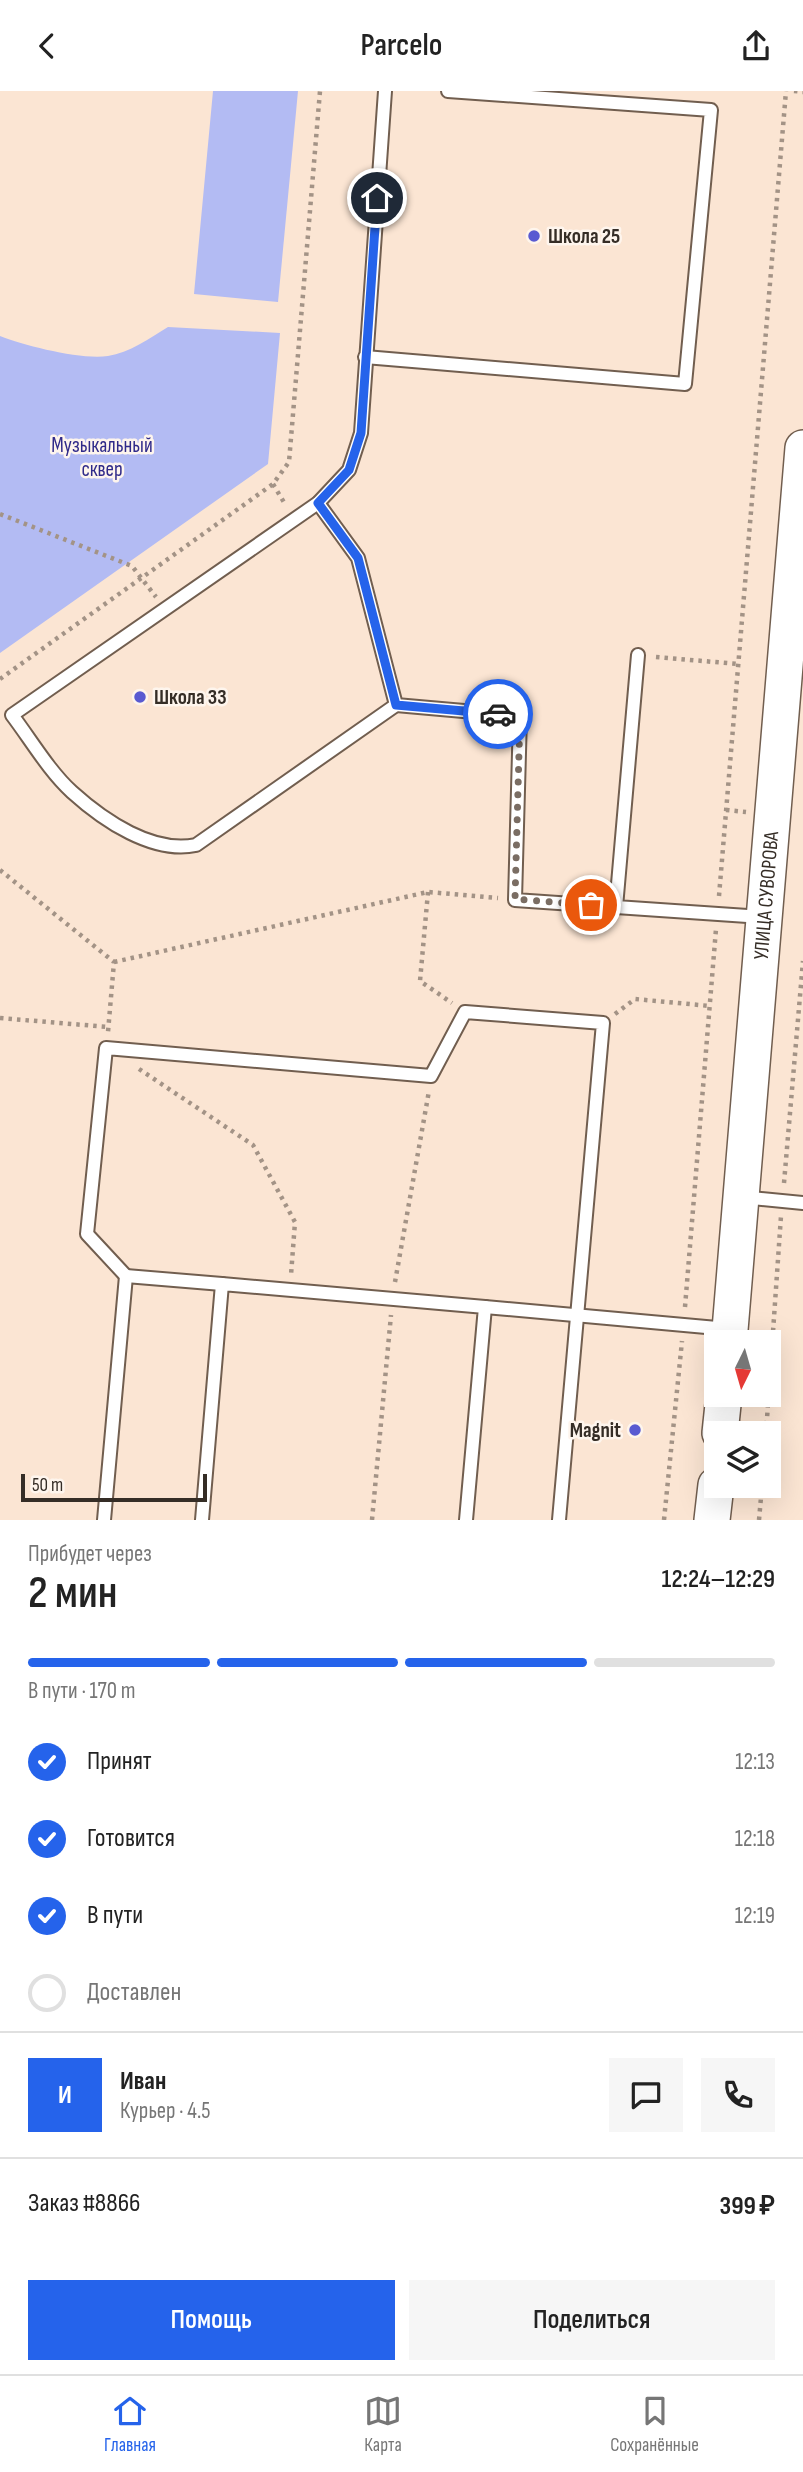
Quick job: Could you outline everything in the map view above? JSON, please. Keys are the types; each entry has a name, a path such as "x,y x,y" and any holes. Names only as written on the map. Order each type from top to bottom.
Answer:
{"main road":[{"name":"УЛИЦА СУВОРОВА","path":"730,1330 799,536 803,447"},
{"path":"712,1520 715,1498"}],"lane":[{"path":"385,91 361,433 349,470 318,503 12,715 71,791 107,818 152,843 177,849 196,845 396,705 520,716 515,899 765,918"},
{"path":"365,357 685,384 711,110 545,94 448,91"},
{"path":"318,503 358,558 396,705"},
{"path":"616,907 638,655"},
{"path":"559,1520 577,1315 603,1023 465,1012 431,1076 107,1048 87,1234 126,1276 577,1315 684,1325 704,1330"},
{"path":"741,1197 803,1203"},
{"path":"104,1520 126,1276"},
{"path":"202,1520 222,1284"},
{"path":"466,1520 485,1307"}],"path":[{"path":"0,679 273,484 289,462 320,91"},
{"path":"664,1520 684,1325 786,91"},
{"path":"794,91 803,92"},
{"path":"0,514 132,566 165,609"},
{"path":"638,655 738,664"},
{"path":"428,892 420,981 465,1012"},
{"path":"114,962 428,892 515,899"},
{"path":"603,1023 635,999 710,1006"},
{"path":"0,1018 108,1027"},
{"path":"372,1520 392,1299 431,1076"},
{"path":"759,1520 761,1498"}],"green space":[{"path":"213,91 298,91 278,302 194,294"},
{"name":"Музыкальный сквер","path":"168,327 280,333 268,464 0,653 0,336 54,351 97,357 124,352"}],"way so far":[{"path":"498,714 520,716 515,899 591,905"}],"place":[{"name":"Школа 25","path":"534,236"},
{"name":"Школа 33","path":"140,697"},
{"name":"Magnit","path":"635,1430"}],"route":[{"path":"377,198 361,433 349,470 318,503 358,558 396,705 498,714"}]}
